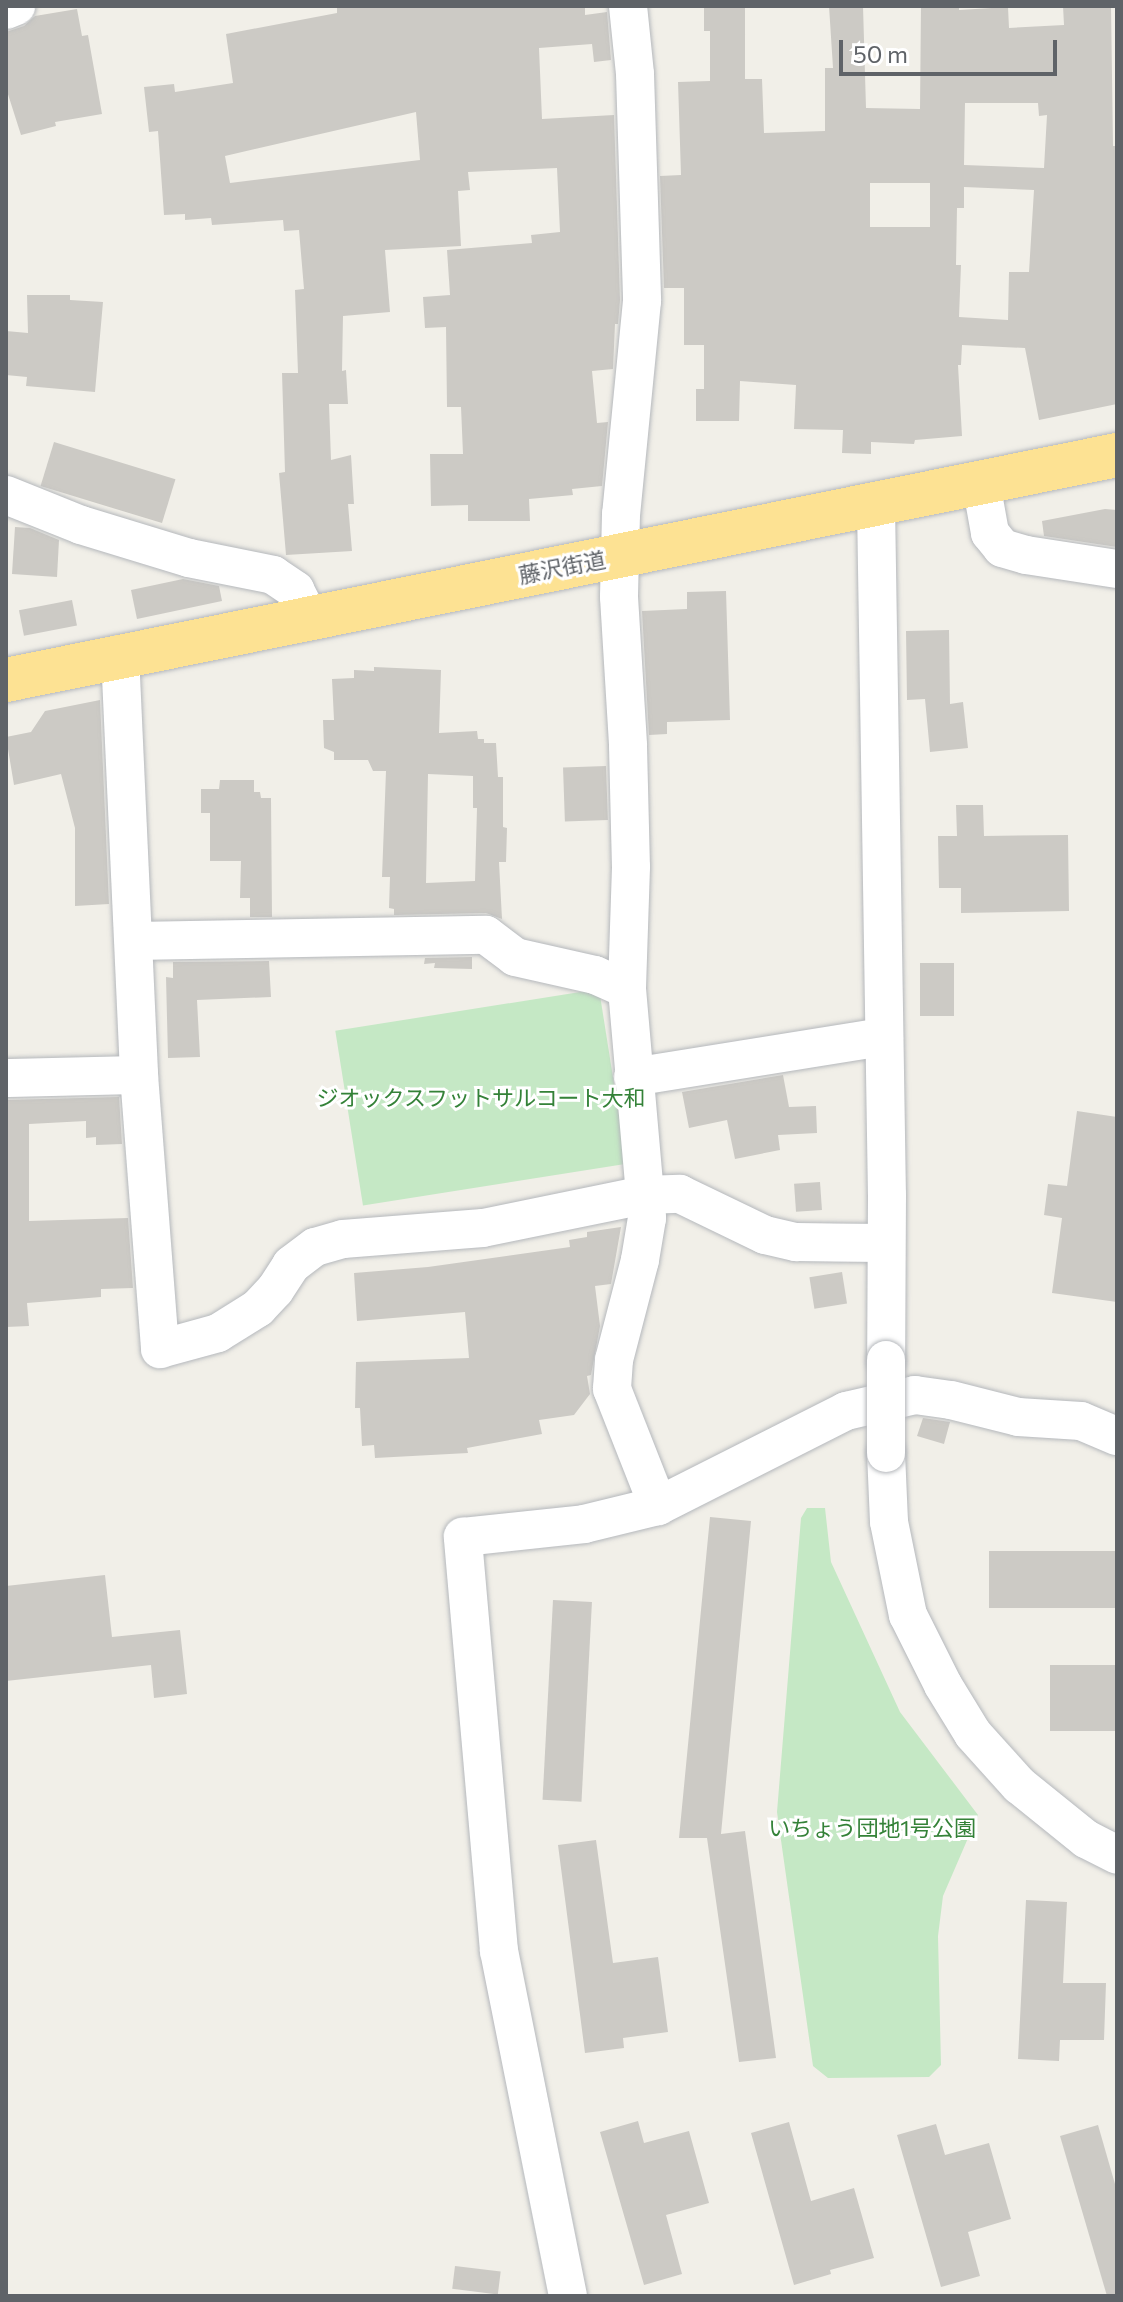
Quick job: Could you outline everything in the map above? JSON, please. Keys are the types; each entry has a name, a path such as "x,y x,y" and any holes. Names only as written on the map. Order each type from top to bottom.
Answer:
{"highway":[{"name":"藤沢街道","path":"6,680 120,654 1117,455"}],"street":[{"path":"6,10 16,6"},
{"path":"628,6 635,74 642,301 619,556 630,852 627,989 647,1218 640,1260 614,1360 612,1389 658,1506"},
{"path":"981,483 990,533 1002,548 1026,555 1117,569"},
{"path":"6,495 81,525 189,558 273,575 295,590 309,617"},
{"path":"876,505 889,1522 908,1615 943,1685 973,1734 1019,1785 1086,1839 1117,1855"},
{"path":"120,654 139,1075 160,1349 218,1333 258,1308 275,1290 291,1265 315,1247 343,1239 483,1228 644,1195 680,1194 765,1235 796,1242 884,1243"},
{"path":"134,941 486,935 515,957 595,975 627,989"},
{"path":"633,1077 884,1037"},
{"path":"6,1078 139,1075"},
{"path":"568,2296 499,1951 463,1537 584,1524 658,1506 846,1411 915,1395 1018,1417 1081,1421 1117,1436"}],"green space":[{"name":"ジオックスフットサルコート大和","path":"599,989 627,1164 363,1206 335,1031"},
{"name":"いちょう団地1号公園","path":"807,1508 825,1508 831,1562 900,1712 978,1815 943,1896 938,1936 941,2065 929,2077 828,2078 813,2066 777,1812 801,1518"}],"building":[{"path":"337,6 585,6 585,15 607,12 611,60 594,62 592,44 539,48 542,119 614,115 620,300 618,324 615,324 613,369 592,371 597,423 608,422 602,486 572,489 573,495 529,499 530,521 468,521 468,505 431,506 430,454 463,454 461,407 447,407 446,327 425,328 423,297 450,295 447,250 532,243 531,235 560,232 557,168 468,172 470,190 458,191 461,246 385,250 390,312 343,316 342,371 346,370 348,404 329,404 331,460 351,455 354,504 348,504 352,551 286,555 279,473 285,472 282,373 298,373 295,290 304,289 299,230 284,231 283,220 212,225 211,218 185,220 185,214 164,215 158,131 149,132 144,87 174,84 175,92 233,83 226,34 337,13","holes":["416,112 420,160 230,183 225,156"]},
{"path":"704,6 745,6 745,79 762,79 764,133 825,131 825,68 833,68 829,6 863,6 866,108 920,109 921,6 959,6 959,10 1008,7 1009,28 1064,25 1063,6 1111,6 1113,146 1117,146 1117,404 1039,420 1025,348 962,345 961,365 958,365 962,436 915,440 914,444 871,442 871,454 842,453 843,430 794,429 796,385 740,381 739,421 696,421 696,389 704,389 704,345 684,345 684,288 664,288 660,176 681,175 678,82 710,81 710,31 704,31","holes":["965,103 1038,103 1039,116 1047,115 1044,168 964,165","870,183 930,183 930,227 870,227","964,187 1034,190 1029,272 1009,272 1008,320 959,317 961,265 956,265 957,208 964,208"]},
{"path":"77,9 82,36 88,35 102,114 55,122 56,126 21,135 6,88 6,32 24,26 35,16"},
{"path":"27,295 70,295 70,300 103,302 95,392 26,386 27,377 6,375 6,331 28,333"},
{"path":"54,442 175,479 162,523 41,486"},
{"path":"1105,509 1117,510 1117,547 1044,536 1042,521"},
{"path":"15,527 30,528 59,540 57,577 12,574"},
{"path":"183,579 219,586 222,601 137,619 131,590"},
{"path":"726,591 730,720 667,722 667,734 649,735 642,611 687,609 687,592"},
{"path":"72,600 77,626 24,636 19,610"},
{"path":"949,630 950,704 963,702 968,748 930,752 925,699 907,700 906,631"},
{"path":"374,667 441,670 439,733 477,731 478,739 484,739 484,743 496,743 498,777 503,777 503,827 507,828 506,862 499,862 502,919 486,913 394,915 394,909 389,908 390,877 382,877 386,771 373,771 368,760 334,760 334,752 324,748 323,720 334,720 332,679 354,678 354,670 374,671","holes":["428,774 473,776 473,808 477,808 475,881 426,883"]},
{"path":"100,700 109,904 75,906 75,828 61,774 14,785 6,737 31,732 45,711"},
{"path":"606,766 608,820 565,821 563,768"},
{"path":"220,780 254,780 254,792 260,792 261,798 271,798 272,917 250,917 250,898 240,898 241,861 210,861 210,813 201,813 201,789 219,789"},
{"path":"956,805 983,805 984,836 1068,835 1069,911 961,913 961,888 939,888 938,836 957,836"},
{"path":"472,957 472,969 434,968 435,963 424,964 425,958"},
{"path":"269,961 271,997 197,1000 200,1057 168,1058 166,977 173,978 173,962"},
{"path":"920,963 954,963 954,1016 920,1016"},
{"path":"783,1075 789,1107 816,1106 817,1133 778,1135 780,1150 735,1159 727,1120 689,1128 682,1092"},
{"path":"119,1097 122,1144 96,1145 96,1137 86,1138 86,1121 29,1124 29,1221 128,1218 133,1288 101,1289 101,1297 27,1303 29,1326 6,1327 6,1100"},
{"path":"1077,1111 1117,1117 1117,1302 1052,1293 1062,1218 1044,1215 1048,1184 1067,1186"},
{"path":"820,1182 822,1210 796,1212 794,1184"},
{"path":"621,1227 611,1284 595,1286 600,1326 591,1375 587,1376 590,1394 574,1415 539,1420 542,1434 467,1448 468,1453 375,1458 374,1445 362,1446 360,1408 355,1408 356,1362 469,1358 465,1312 357,1321 354,1273 428,1267 570,1247 569,1240 587,1237 587,1232"},
{"path":"842,1272 847,1304 814,1309 809,1277"},
{"path":"923,1418 950,1422 944,1444 917,1436"},
{"path":"710,1517 751,1521 721,1834 745,1831 776,2058 739,2062 707,1838 679,1838"},
{"path":"989,1551 1117,1551 1117,1608 989,1608"},
{"path":"105,1575 112,1637 180,1630 187,1694 154,1698 151,1665 6,1681 6,1586"},
{"path":"553,1600 592,1602 581,1802 543,1800"},
{"path":"1050,1665 1117,1665 1117,1731 1050,1731"},
{"path":"596,1840 613,1963 658,1957 668,2032 623,2038 624,2048 585,2053 558,1845"},
{"path":"1026,1900 1067,1902 1063,1983 1106,1983 1104,2040 1060,2040 1059,2061 1018,2059"},
{"path":"638,2121 644,2143 689,2131 709,2203 666,2215 682,2274 644,2285 600,2132"},
{"path":"789,2122 811,2201 854,2188 874,2258 830,2270 831,2274 794,2285 751,2133"},
{"path":"936,2124 945,2155 989,2143 1011,2219 968,2232 980,2276 941,2287 897,2135"},
{"path":"1098,2125 1117,2191 1117,2296 1107,2296 1060,2136"},
{"path":"455,2266 501,2272 498,2294 452,2289"}]}
